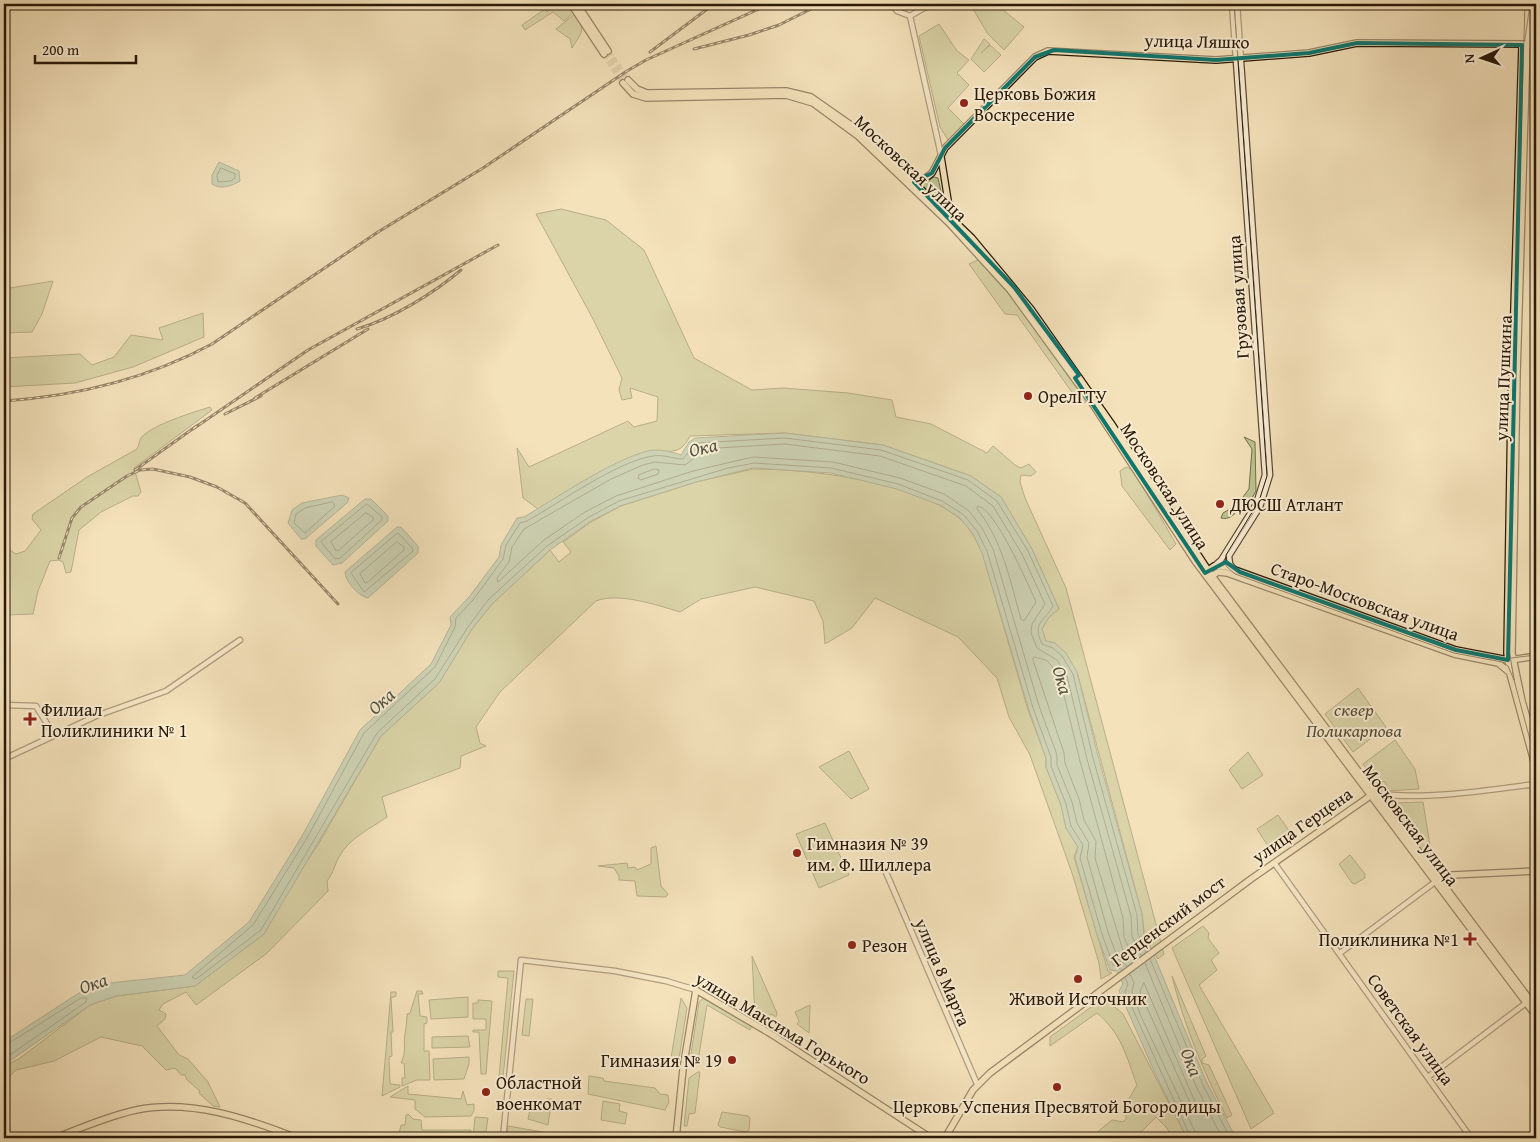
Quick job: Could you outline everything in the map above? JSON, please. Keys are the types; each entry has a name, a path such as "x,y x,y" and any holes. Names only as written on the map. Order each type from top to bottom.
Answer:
{"main road":[{"path":"571,4 606,53 577,4"},
{"name":"улица Ляшко","path":"914,182 923,180 932,173 945,148 1035,57 1045,51 1202,60 1309,53 1357,43 1536,44"},
{"name":"улица Пушкина","path":"1525,45 1511,417 1510,674 1536,769"},
{"path":"625,81 631,89"},
{"name":"Московская улица","path":"631,89 663,94 786,91 805,95 821,103 861,132 914,182 1010,290 1077,377 1208,575 1536,1008"},
{"name":"Московская улица","path":"631,89 646,98 786,95 808,101 858,136 950,221"},
{"path":"941,155 950,221"},
{"name":"Старо-Московская улица","path":"1216,569 1223,566 1233,572 1456,650 1510,660"},
{"path":"1216,569 1233,572 1454,654 1498,663 1505,666 1510,674"},
{"name":"Грузовая улица","path":"1208,575 1216,569"},
{"path":"1498,663 1536,656"},
{"name":"улица Пушкина","path":"1510,660 1536,750"},
{"name":"улица Герцена","path":"1250,879 1275,864 1373,794"},
{"path":"1438,880 1452,875 1536,871"},
{"name":"Герценский мост","path":"977,1084 1250,879"},
{"path":"676,1138 683,1069 696,990"},
{"name":"улица Максима Горького","path":"696,990 778,1039 930,1138"},
{"name":"Московская улица","path":"1531,1000 1536,1016"},
{"path":"945,1138 977,1084"},
{"path":"55,1138 133,1111 159,1107 185,1107 242,1118 297,1138"}],"street":[{"path":"893,5 901,14 910,16 931,4"},
{"name":"Грузовая улица","path":"1223,566 1260,506 1270,475 1238,59 1232,4"},
{"name":"Грузовая улица","path":"1216,569 1256,504 1265,475 1238,59 1237,4"},
{"name":"улица Пушкина","path":"1525,45 1533,4"},
{"path":"910,16 941,155"},
{"path":"1530,20 1536,39"},
{"path":"1229,556 1233,572"},
{"path":"1222,558 1223,566"},
{"path":"4,760 96,716 171,688 240,640"},
{"path":"4,705 36,706 54,735"},
{"path":"1373,794 1425,794 1536,784"},
{"name":"Советская улица","path":"1275,864 1471,1138"},
{"name":"улица 8 Марта","path":"885,870 977,1084"},
{"path":"1340,953 1438,880"},
{"name":"улица Максима Горького","path":"504,1138 521,960 615,971 666,981 696,990"},
{"path":"1428,1077 1531,1000"}],"highlighted area":[{"path":"1357,43 1522,45 1508,660 1456,650 1240,572 1226,562 1205,573 1075,378 1079,375 1014,287 914,182 932,173 945,148 1035,57 1054,50 1216,60 1309,53"}],"green space":[{"path":"556,4 568,4 574,12 564,21 553,12 525,30 522,25 545,9 547,12"},
{"path":"970,4 996,4 1024,27 1004,50 988,34"},
{"path":"575,14 582,28 572,48 570,39 556,29"},
{"path":"939,24 957,51 969,60 957,73 969,85 948,108 964,124 948,140 940,127 919,36"},
{"path":"984,39 990,44 981,53 990,45 1001,55 984,72 971,59"},
{"path":"934,177 938,178 943,200 940,203 922,185"},
{"path":"561,209 606,220 644,250 694,358 752,390 783,388 848,393 892,400 896,417 931,424 987,453 993,446 1015,465 1021,468 1029,464 1036,472 1031,476 1021,475 1020,482 1025,498 1066,588 1164,954 1158,959 1145,939 1142,914 1077,672 1055,643 1045,641 1042,629 1049,617 1059,609 1032,549 1001,497 971,476 883,445 784,433 690,436 685,444 675,451 648,452 613,465 538,509 523,498 517,448 529,467 628,421 634,427 657,421 658,397 630,388 632,398 622,400 619,390 622,378 593,319 536,214"},
{"path":"980,259 1024,312 1087,401 1081,405 1017,315 1005,314 969,264"},
{"path":"53,281 42,314 32,332 4,333 4,289"},
{"path":"203,313 204,337 133,367 75,383 4,387 4,358 80,354 92,365 114,357 131,335 163,340 159,328"},
{"path":"210,407 212,410 134,468 141,492 138,496 133,496 101,512 79,530 71,572 66,573 63,562 58,560 50,561 38,591 33,614 4,615 4,546 16,554 25,551 41,530 32,519 33,514 87,477 137,449 141,438 154,428"},
{"path":"1244,437 1255,442 1256,491 1244,512 1239,509 1231,516 1221,518 1223,513 1237,505 1249,489 1252,449"},
{"path":"1126,467 1133,470 1176,544 1170,550 1122,486 1120,471"},
{"path":"753,469 803,471 889,486 939,505 959,518 970,530 982,552 1028,710 1046,758 1046,767 1061,805 1066,828 1078,847 1074,857 1108,971 1112,973 1101,979 1099,963 1072,873 1030,755 1009,717 997,678 958,637 875,598 852,628 825,644 823,621 814,601 755,587 701,599 680,612 638,600 615,598 596,601 500,692 476,727 480,743 486,746 461,756 460,768 382,797 387,817 348,844 327,881 328,891 266,954 196,1005 186,992 163,1004 159,1010 166,1014 165,1019 157,1026 179,1055 188,1059 208,1082 220,1107 213,1106 187,1080 185,1075 181,1075 175,1068 166,1070 142,1046 101,1037 54,1061 16,1070 4,1082 4,1067 20,1058 90,1005 116,996 195,986 264,934 290,887 319,843 381,736 439,683 472,629 492,604 550,550 559,562 571,552 563,542 591,522 621,506 696,482"},
{"name":"сквер Поликарпова","path":"1358,688 1386,727 1353,752 1325,714"},
{"path":"1395,740 1415,769 1419,789 1388,791 1385,782 1375,781 1363,764"},
{"path":"849,751 869,789 851,799 819,767"},
{"path":"1248,752 1263,775 1242,789 1229,770"},
{"path":"1423,802 1432,858 1429,860 1391,810 1395,803"},
{"path":"1278,815 1295,839 1273,854 1257,829"},
{"path":"825,823 849,875 819,888 796,834"},
{"path":"656,846 661,886 668,894 666,897 637,896 635,881 619,880 619,876 614,868 598,866 627,863 628,868 635,867 637,870 651,864 651,848"},
{"path":"1350,855 1365,874 1365,878 1355,884 1352,883 1339,864"},
{"path":"1203,926 1209,933 1208,938 1219,953 1211,960 1217,970 1199,985 1274,1113 1251,1129 1172,948"},
{"path":"752,956 777,1013 776,1017 771,1014 767,1020 770,1023 768,1025 755,1017"},
{"path":"498,971 514,971 503,1077 499,1077 508,978 498,977"},
{"path":"1172,976 1206,1056 1202,1059 1202,1063 1209,1065 1232,1115 1227,1118 1195,1048 1182,1013"},
{"path":"417,991 422,991 423,994 418,994 420,1016 427,1017 427,1023 424,1024 424,1051 429,1051 430,1080 417,1080 402,1086 402,1078 405,1078 404,1063 401,1063 404,1051 407,1014 410,1013"},
{"path":"391,992 396,992 396,996 391,998 393,1032 391,1032 392,1056 389,1057 390,1084 400,1085 400,1087 382,1096"},
{"path":"468,997 468,1017 431,1019 429,1000"},
{"path":"681,998 687,1008 678,1065 670,1064"},
{"path":"704,998 752,1026 750,1030 707,1005 698,1061 690,1060 699,1002"},
{"path":"526,999 533,999 529,1036 522,1035"},
{"path":"478,1000 492,1001 486,1074 481,1074 479,1032 473,1032 473,1030 486,1030 486,1019 473,1019 473,1003 478,1003"},
{"path":"1098,1002 1109,1002 1123,1014 1187,1138 1173,1138 1156,1117 1135,1138 1090,1138 1112,1120 1123,1122 1126,1119 1126,1104 1137,1085 1126,1055 1118,1037 1097,1013 1050,1046 1050,1037"},
{"path":"810,1005 809,1033 797,1024 799,1021 795,1012"},
{"path":"468,1036 470,1047 432,1048 432,1037"},
{"path":"469,1057 469,1064 464,1079 434,1080 433,1059"},
{"path":"700,1072 695,1113 689,1114 687,1126 684,1126 689,1078"},
{"path":"589,1076 603,1078 604,1081 655,1088 660,1094 668,1095 669,1102 665,1110 588,1094"},
{"path":"408,1086 408,1094 461,1099 463,1091 467,1105 474,1104 474,1111 471,1116 425,1117 415,1109 415,1100 390,1097"},
{"path":"547,1099 552,1099 548,1125 528,1119 531,1105 546,1104"},
{"path":"603,1101 620,1104 619,1111 627,1113 625,1124 601,1120"},
{"path":"722,1112 748,1116 750,1118 749,1130 746,1132 720,1127 718,1125"},
{"path":"408,1114 413,1119 421,1120 422,1130 471,1130 470,1138 398,1138 401,1125 405,1125 406,1115"},
{"path":"475,1117 488,1118 485,1138 473,1138"},
{"path":"508,1126 577,1138 507,1138"}],"water":[{"path":"219,162 239,171 240,181 226,187 212,184 212,175"},
{"name":"Ока","path":"785,433 883,445 971,476 1001,497 1032,549 1059,609 1049,617 1042,629 1046,641 1055,643 1066,653 1077,672 1098,756 1142,914 1144,939 1156,960 1206,1081 1236,1138 1187,1138 1154,1071 1119,991 1123,984 1117,971 1110,970 1097,935 1075,858 1078,847 1066,828 1061,805 1046,767 1046,758 1029,710 982,553 973,534 960,518 940,505 897,489 831,473 753,468 696,482 620,506 591,521 550,550 492,604 472,629 439,683 381,736 264,934 195,986 116,996 90,1005 4,1065 4,1044 8,1039 79,993 110,983 185,975 249,922 302,836 360,730 431,664 451,625 450,617 469,597 499,557 501,545 517,518 524,517 608,468 642,453 658,450 681,455 689,442 695,438"},
{"path":"342,495 349,498 347,503 305,539 301,539 288,523 292,510 302,503"},
{"path":"365,499 371,499 388,516 388,521 342,563 333,565 316,546 316,540"},
{"path":"397,527 401,527 418,546 418,553 368,598 364,597 350,584 345,572"}],"tunnel":[{"path":"608,51 628,80"},
{"path":"604,54 623,83"}],"tram line":[{"path":"1234,4 1267,476 1259,501 1226,555 1226,566 1235,574 1454,653 1502,662 1508,666 1514,680"},
{"path":"1525,4 1513,399 1509,649 1514,680 1536,762"},
{"path":"1503,659 1536,655"}],"railway":[{"path":"657,7 660,4"},
{"path":"650,52 714,4"},
{"path":"4,401 58,395 111,384 162,367 212,344 378,232 483,168 627,71 646,60 770,4"},
{"path":"694,49 779,25 821,4"},
{"path":"193,429 308,350 498,245"},
{"path":"357,329 398,312 438,288 461,270"},
{"path":"255,398 368,329"},
{"path":"225,414 261,396"},
{"path":"135,470 198,425"},
{"path":"59,558 72,518 81,507 127,476 140,470 153,469 190,477 217,487 245,503 338,604"}],"place":[{"name":"Церковь Божия Воскресение","path":"964,103"},
{"name":"ОрелГТУ","path":"1028,396"},
{"name":"ДЮСШ Атлант","path":"1220,504"},
{"name":"Филиал Поликлиники № 1","path":"30,719"},
{"name":"Гимназия № 39 им. Ф. Шиллера","path":"797,853"},
{"name":"Поликлиника №1","path":"1470,939"},
{"name":"Резон","path":"852,945"},
{"name":"Живой Источник","path":"1078,979"},
{"name":"Гимназия № 19","path":"732,1060"},
{"name":"Церковь Успения Пресвятой Богородицы","path":"1057,1087"},
{"name":"Областной военкомат","path":"486,1092"}]}
